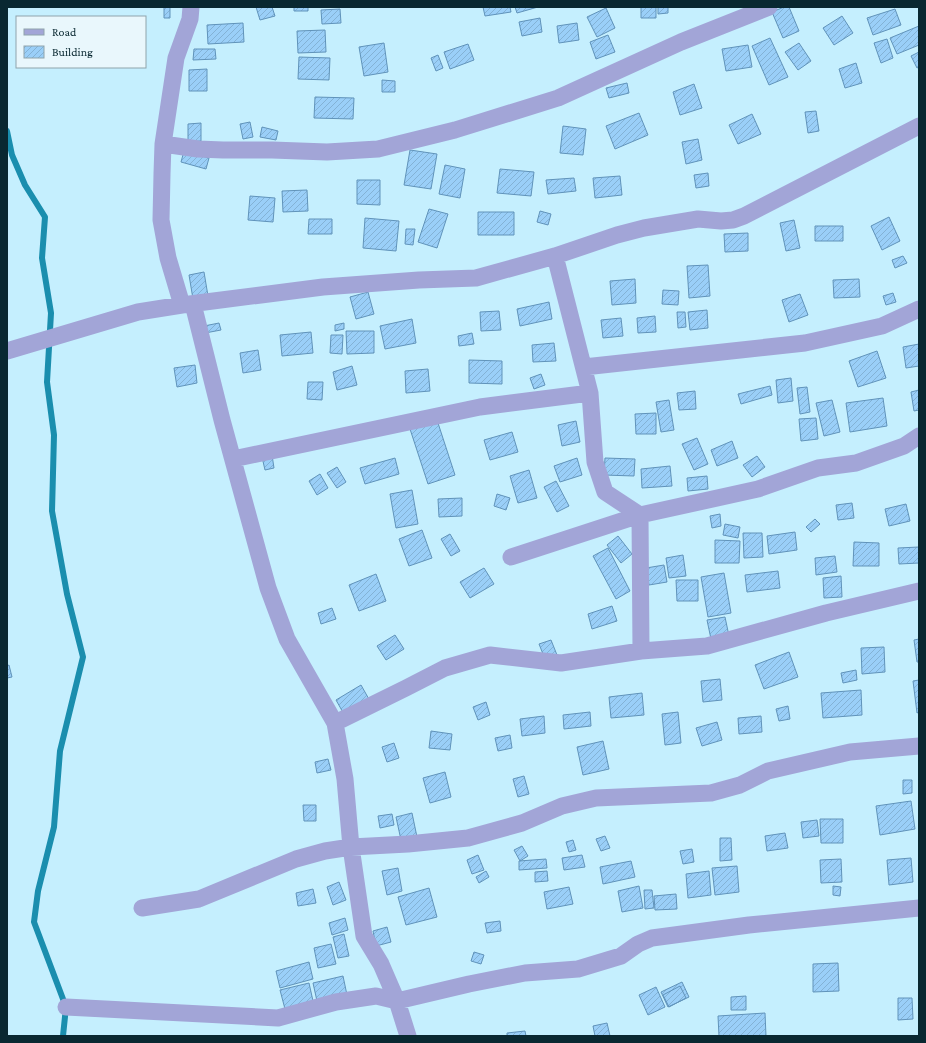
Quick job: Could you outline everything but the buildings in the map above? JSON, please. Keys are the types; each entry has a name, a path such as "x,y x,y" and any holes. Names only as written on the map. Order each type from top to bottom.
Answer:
{"street":[{"path":"191,7 190,19 176,58 163,144 161,220 168,258 187,305 233,459 268,588 287,639 335,723 345,779 351,846 364,936 381,964 397,1001 408,1036"},
{"path":"163,144 198,149 223,150 327,152 378,149 455,130 558,98 682,42 769,7"},
{"path":"7,351 138,312 324,287 420,280 476,278 555,256 617,235 644,228 698,219 721,221 733,220 744,216 919,126"},
{"path":"555,256 590,393 595,462 605,492 640,515"},
{"path":"584,366 805,343 882,326 919,309"},
{"path":"233,459 480,407 590,393"},
{"path":"511,557 640,515 758,489 818,468 856,463 904,446 919,436"},
{"path":"640,515 641,651"},
{"path":"335,723 445,668 490,655 562,663 641,651 707,646 826,613 919,591"},
{"path":"142,908 199,899 296,858 325,851 351,846 408,844 468,838 522,824 562,806 596,798 711,793 740,786 768,771 850,752 919,746"},
{"path":"66,1007 278,1018 336,1002 376,996 397,1001 469,984 525,973 578,969 621,956 638,944 652,938 919,908"}],"waterway":[{"path":"7,131 12,155 25,185 45,217 42,258 51,313 47,382 54,435 52,511 67,594 83,657 60,751 54,827 38,891 34,922 66,1007 63,1036"}]}
